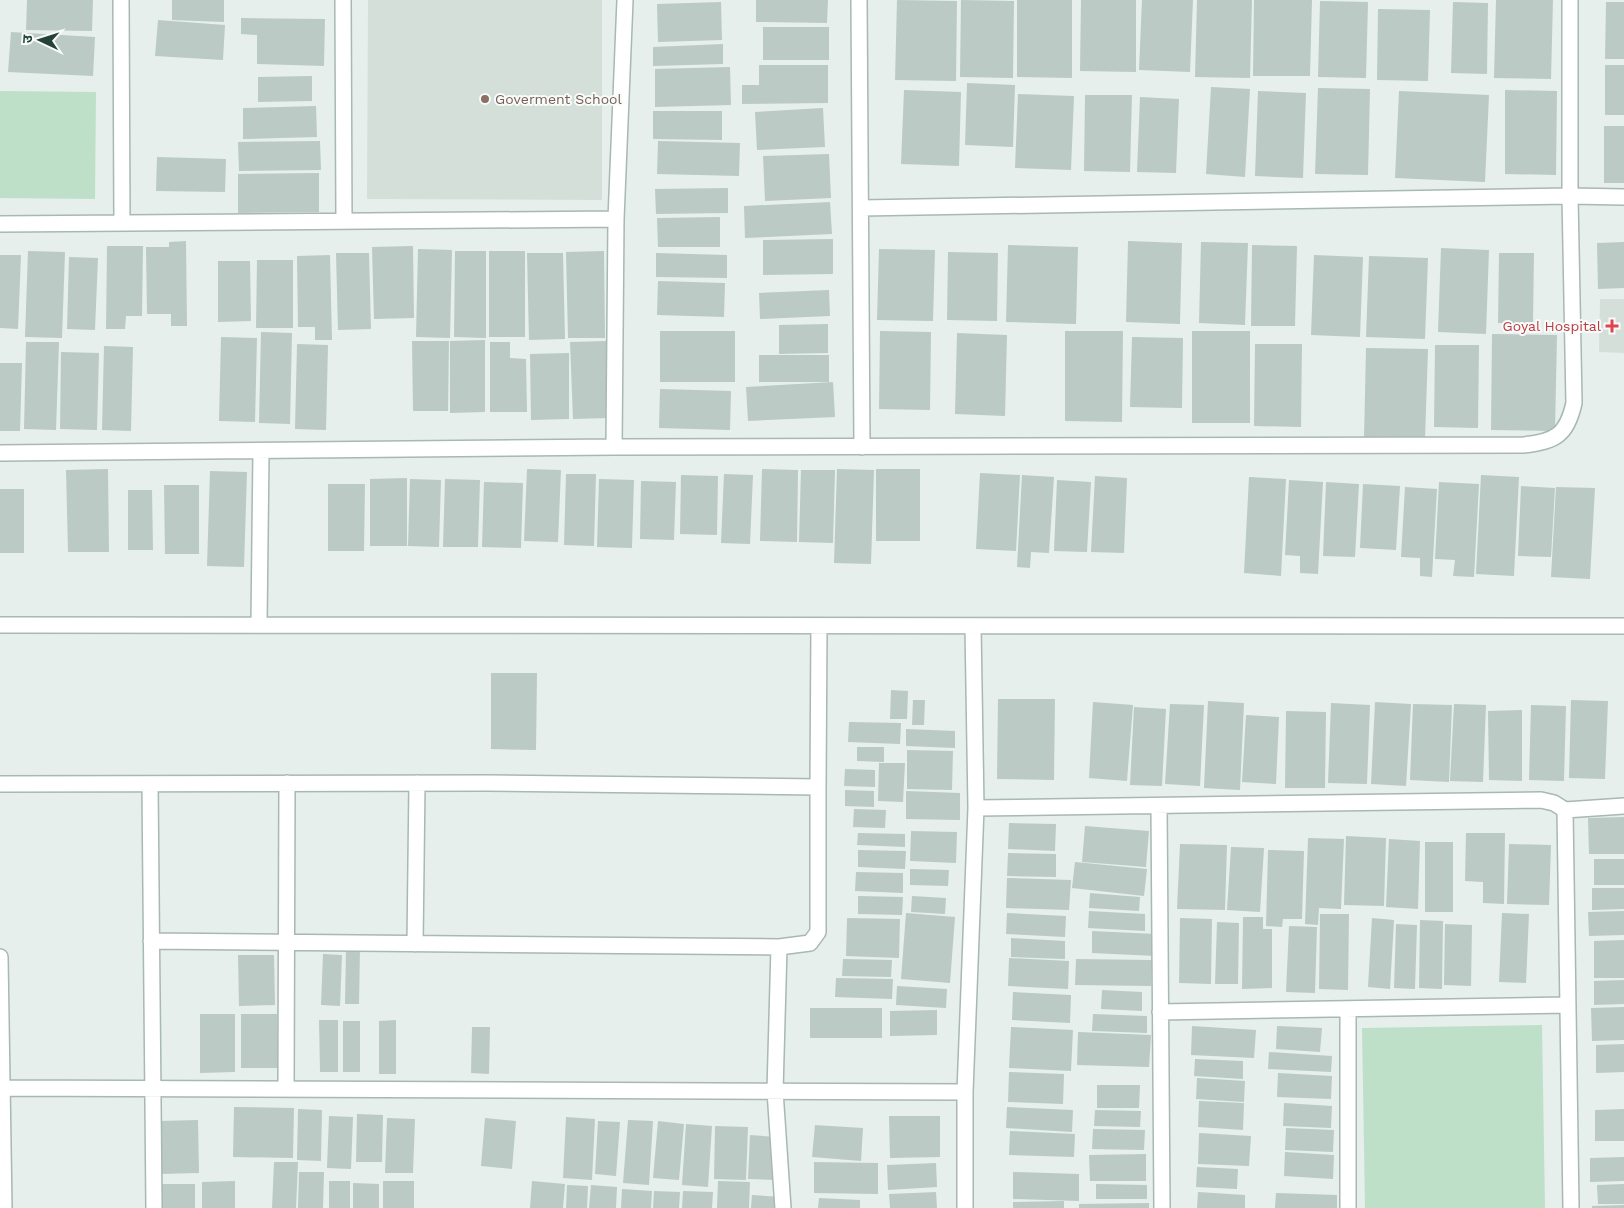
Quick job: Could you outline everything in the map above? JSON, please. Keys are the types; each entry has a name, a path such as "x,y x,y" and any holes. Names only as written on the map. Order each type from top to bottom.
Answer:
{"street":[{"path":"122,0 122,223"},
{"path":"343,0 344,221"},
{"path":"614,447 616,219 625,0"},
{"path":"859,0 862,447"},
{"path":"0,453 261,452 614,447 1514,445 1543,443 1559,436 1570,420 1574,403 1570,196 1570,0"},
{"path":"860,208 1570,196 1624,197"},
{"path":"0,224 616,219"},
{"path":"259,624 261,452"},
{"path":"0,625 1624,626"},
{"path":"152,941 779,947 810,942 818,932 819,626"},
{"path":"966,1208 965,1092 976,808 972,626"},
{"path":"0,784 417,783 818,787"},
{"path":"414,944 417,783"},
{"path":"150,784 154,1208"},
{"path":"286,1088 287,784"},
{"path":"976,808 1541,800 1554,803 1565,810 1624,806"},
{"path":"1159,806 1162,1208"},
{"path":"1565,810 1571,1208"},
{"path":"779,947 775,1091 783,1208"},
{"path":"0,957 4,1208"},
{"path":"1160,1012 1568,1006"},
{"path":"1348,1009 1348,1208"},
{"path":"2,1088 965,1092"}],"shaded area":[{"name":"Goverment School","path":"368,0 602,0 602,200 367,199"},
{"name":"Goyal Hospital","path":"1600,299 1624,299 1624,353 1599,352"}],"green space":[{"path":"0,91 96,92 95,199 0,198"},
{"path":"1542,1025 1545,1208 1365,1208 1362,1028"}],"building":[{"path":"27,0 93,0 92,31 26,30"},
{"path":"172,0 224,0 224,22 172,20"},
{"path":"756,0 828,0 827,23 756,22"},
{"path":"897,0 957,1 956,81 895,80"},
{"path":"961,0 1014,1 1013,78 960,77"},
{"path":"1017,0 1072,0 1072,78 1017,77"},
{"path":"1081,0 1136,0 1136,72 1080,71"},
{"path":"1142,0 1193,0 1190,72 1139,70"},
{"path":"1197,0 1252,0 1250,78 1195,77"},
{"path":"1254,0 1312,0 1310,76 1253,76"},
{"path":"1496,0 1553,0 1551,79 1494,78"},
{"path":"1320,1 1368,2 1366,78 1318,77"},
{"path":"721,2 722,40 658,42 657,4"},
{"path":"1453,2 1488,3 1487,74 1451,73"},
{"path":"1606,2 1624,2 1624,59 1605,59"},
{"path":"1378,9 1430,10 1428,81 1377,80"},
{"path":"241,18 325,19 324,66 257,64 257,35 241,34"},
{"path":"158,20 225,25 223,60 155,56"},
{"path":"763,27 829,27 829,60 763,60"},
{"path":"11,32 95,37 93,76 8,72"},
{"path":"723,44 723,64 653,66 653,47"},
{"path":"759,65 828,65 828,103 742,104 742,85 759,85"},
{"path":"1605,65 1624,65 1624,115 1605,115"},
{"path":"730,67 731,105 655,107 655,69"},
{"path":"312,76 312,101 258,102 258,77"},
{"path":"967,83 1015,85 1013,147 965,145"},
{"path":"1211,87 1250,89 1245,177 1206,174"},
{"path":"1318,88 1370,89 1368,175 1315,174"},
{"path":"904,90 961,92 959,166 901,164"},
{"path":"1505,90 1557,91 1556,175 1505,174"},
{"path":"1258,91 1306,93 1303,178 1255,176"},
{"path":"1399,91 1489,95 1485,182 1395,178"},
{"path":"1018,94 1074,96 1071,170 1015,168"},
{"path":"1085,95 1132,95 1130,172 1084,171"},
{"path":"1140,97 1179,99 1176,173 1137,172"},
{"path":"316,106 317,137 243,139 243,108"},
{"path":"823,108 825,147 757,150 755,112"},
{"path":"653,111 722,111 722,140 653,139"},
{"path":"1604,126 1624,126 1624,183 1604,183"},
{"path":"320,141 321,170 239,171 238,142"},
{"path":"658,141 740,143 739,176 657,174"},
{"path":"829,154 831,198 765,201 763,156"},
{"path":"157,157 226,159 225,192 156,191"},
{"path":"319,173 319,212 238,213 238,174"},
{"path":"728,188 728,213 656,214 655,189"},
{"path":"830,202 832,234 745,238 744,206"},
{"path":"720,217 720,247 658,247 657,218"},
{"path":"833,239 833,274 763,275 763,240"},
{"path":"186,241 187,326 171,326 171,314 147,314 146,247 169,247 169,242"},
{"path":"1128,241 1182,243 1180,324 1126,322"},
{"path":"1201,242 1248,243 1245,325 1199,323"},
{"path":"1624,242 1624,288 1598,289 1597,243"},
{"path":"1008,245 1078,247 1076,324 1006,322"},
{"path":"1252,245 1297,246 1295,326 1251,326"},
{"path":"107,246 143,246 142,316 126,316 125,329 106,329"},
{"path":"413,246 414,318 374,319 372,247"},
{"path":"1441,248 1489,250 1486,334 1438,332"},
{"path":"418,249 452,250 450,338 416,337"},
{"path":"879,249 935,250 933,321 877,320"},
{"path":"28,251 65,252 62,338 25,337"},
{"path":"455,251 486,251 486,338 454,337"},
{"path":"489,251 525,251 525,337 489,337"},
{"path":"604,251 605,338 568,338 566,252"},
{"path":"948,252 998,253 997,321 947,320"},
{"path":"336,253 369,253 371,329 338,330"},
{"path":"527,253 563,253 565,339 529,340"},
{"path":"656,253 727,255 727,278 656,277"},
{"path":"1499,253 1534,253 1533,323 1498,323"},
{"path":"0,255 21,255 18,329 0,328"},
{"path":"330,255 332,340 315,340 315,327 298,327 297,256"},
{"path":"1314,255 1363,257 1360,337 1311,335"},
{"path":"1369,256 1428,258 1425,339 1366,337"},
{"path":"69,257 98,258 95,330 67,329"},
{"path":"257,260 293,260 293,328 256,328"},
{"path":"218,261 250,261 251,321 218,322"},
{"path":"658,281 725,283 724,317 657,315"},
{"path":"829,290 830,316 760,319 759,293"},
{"path":"828,324 828,353 779,354 779,325"},
{"path":"660,331 735,331 735,382 660,382"},
{"path":"880,331 931,332 930,410 879,409"},
{"path":"1065,331 1123,331 1122,422 1065,421"},
{"path":"1192,331 1250,331 1250,423 1192,423"},
{"path":"261,332 292,333 290,424 259,423"},
{"path":"957,333 1007,335 1005,416 955,414"},
{"path":"1492,334 1557,335 1555,431 1491,430"},
{"path":"221,337 257,338 255,422 219,421"},
{"path":"1132,337 1183,338 1182,408 1130,407"},
{"path":"485,340 485,412 450,413 450,341"},
{"path":"412,341 449,341 448,411 413,411"},
{"path":"606,341 609,418 573,419 570,342"},
{"path":"26,342 59,342 56,430 24,429"},
{"path":"490,342 510,342 510,358 526,359 527,412 490,412"},
{"path":"297,344 328,345 326,430 295,429"},
{"path":"1255,344 1302,344 1301,427 1254,426"},
{"path":"1435,345 1479,345 1478,428 1434,427"},
{"path":"104,346 133,347 131,431 102,430"},
{"path":"1366,348 1428,349 1425,440 1364,438"},
{"path":"61,352 99,353 97,430 60,429"},
{"path":"569,353 569,419 531,420 530,354"},
{"path":"759,355 829,355 829,382 759,382"},
{"path":"0,363 22,363 20,431 0,431"},
{"path":"833,382 835,417 748,421 746,387"},
{"path":"660,389 731,391 730,430 659,428"},
{"path":"108,469 109,552 68,552 66,470"},
{"path":"527,469 561,470 558,542 524,541"},
{"path":"762,469 798,470 797,542 760,541"},
{"path":"837,469 874,470 871,564 834,563"},
{"path":"876,469 920,469 920,541 876,541"},
{"path":"801,470 835,470 833,543 799,542"},
{"path":"210,471 247,472 244,567 207,566"},
{"path":"980,473 1020,475 1016,551 976,549"},
{"path":"566,474 596,474 594,546 564,545"},
{"path":"724,474 753,475 750,544 721,543"},
{"path":"681,475 718,476 717,535 680,534"},
{"path":"1022,475 1054,477 1049,553 1031,552 1030,568 1017,567"},
{"path":"1481,475 1519,477 1514,576 1476,574"},
{"path":"1095,476 1127,478 1124,553 1091,552"},
{"path":"1249,477 1286,479 1281,576 1244,573"},
{"path":"407,478 407,546 370,546 370,479"},
{"path":"410,479 441,480 439,547 408,546"},
{"path":"445,479 480,480 478,547 443,547"},
{"path":"599,479 634,480 632,548 597,547"},
{"path":"1057,480 1091,482 1087,552 1054,551"},
{"path":"1289,480 1323,482 1318,574 1300,573 1300,556 1285,555"},
{"path":"641,481 676,482 674,540 640,539"},
{"path":"484,482 523,483 521,548 482,547"},
{"path":"1326,482 1359,484 1355,557 1323,556"},
{"path":"1439,482 1479,484 1474,577 1453,576 1455,560 1435,559"},
{"path":"328,484 365,484 364,551 328,551"},
{"path":"1363,484 1400,486 1396,550 1360,548"},
{"path":"164,485 199,485 199,554 165,554"},
{"path":"1521,486 1555,488 1551,557 1518,556"},
{"path":"1405,487 1437,489 1432,577 1420,576 1420,558 1401,557"},
{"path":"1556,487 1595,488 1590,579 1551,577"},
{"path":"0,489 24,489 24,553 0,553"},
{"path":"128,490 152,490 153,550 128,550"},
{"path":"491,673 537,673 536,750 491,749"},
{"path":"891,690 908,691 907,719 890,719"},
{"path":"998,699 1055,699 1054,780 997,779"},
{"path":"913,700 925,700 924,725 912,725"},
{"path":"1571,700 1608,701 1605,779 1569,778"},
{"path":"1208,701 1244,703 1240,790 1204,788"},
{"path":"1093,702 1133,705 1127,781 1089,778"},
{"path":"1375,702 1411,704 1406,786 1371,784"},
{"path":"1331,703 1370,705 1367,784 1328,783"},
{"path":"1170,704 1204,705 1200,786 1165,784"},
{"path":"1413,704 1452,705 1449,782 1410,780"},
{"path":"1454,704 1486,705 1483,782 1450,781"},
{"path":"1531,705 1566,706 1564,781 1529,780"},
{"path":"1134,707 1166,709 1162,786 1130,785"},
{"path":"1522,710 1522,781 1489,780 1488,711"},
{"path":"1286,711 1326,712 1325,788 1285,788"},
{"path":"1246,715 1279,717 1276,784 1242,782"},
{"path":"849,722 901,723 900,744 848,742"},
{"path":"906,729 955,731 955,748 906,746"},
{"path":"857,747 884,747 884,762 857,761"},
{"path":"907,750 953,751 952,790 907,789"},
{"path":"879,763 905,763 903,802 878,801"},
{"path":"845,769 875,770 875,787 844,786"},
{"path":"845,790 874,791 874,807 845,806"},
{"path":"906,791 960,793 960,820 906,819"},
{"path":"854,809 886,810 885,828 853,827"},
{"path":"1624,817 1624,854 1589,854 1588,818"},
{"path":"1009,823 1056,824 1055,851 1008,849"},
{"path":"1085,826 1149,831 1146,867 1082,862"},
{"path":"911,831 957,832 956,863 910,861"},
{"path":"858,833 905,834 905,847 857,845"},
{"path":"1466,833 1505,833 1504,904 1483,903 1483,882 1465,881"},
{"path":"1346,836 1386,838 1384,906 1344,905"},
{"path":"1308,838 1344,839 1341,909 1319,908 1318,925 1305,924"},
{"path":"1389,839 1420,841 1418,909 1386,907"},
{"path":"1425,842 1453,842 1453,912 1425,912"},
{"path":"1180,844 1227,845 1225,910 1177,909"},
{"path":"1509,844 1551,845 1549,905 1507,904"},
{"path":"1231,847 1264,848 1260,912 1227,910"},
{"path":"858,850 906,851 905,869 858,867"},
{"path":"1268,850 1304,851 1302,919 1283,919 1282,927 1266,926"},
{"path":"1008,853 1056,854 1056,877 1007,876"},
{"path":"1594,859 1624,859 1624,885 1594,885"},
{"path":"1075,862 1147,869 1144,896 1072,888"},
{"path":"910,869 949,870 948,886 910,885"},
{"path":"856,872 903,873 903,893 855,891"},
{"path":"1007,878 1071,880 1069,910 1006,908"},
{"path":"1592,888 1624,888 1624,909 1592,910"},
{"path":"1090,893 1140,897 1139,911 1089,908"},
{"path":"858,896 903,897 902,915 858,914"},
{"path":"912,896 946,898 945,914 911,912"},
{"path":"1089,911 1145,914 1145,931 1088,928"},
{"path":"1624,911 1624,935 1589,936 1588,912"},
{"path":"906,913 955,917 950,983 901,979"},
{"path":"1007,913 1066,916 1065,937 1006,934"},
{"path":"1502,913 1529,914 1526,983 1499,982"},
{"path":"1320,914 1349,914 1348,990 1319,989"},
{"path":"1243,917 1263,917 1263,929 1272,929 1272,988 1242,989"},
{"path":"847,918 900,919 899,958 846,956"},
{"path":"1180,918 1212,919 1211,984 1179,983"},
{"path":"1372,918 1394,920 1390,989 1368,987"},
{"path":"1420,920 1443,921 1442,989 1419,988"},
{"path":"1217,922 1239,923 1238,984 1215,984"},
{"path":"1396,924 1417,925 1415,989 1394,988"},
{"path":"1445,924 1472,925 1471,986 1444,985"},
{"path":"1289,926 1317,927 1315,993 1286,992"},
{"path":"1092,931 1156,934 1155,956 1092,953"},
{"path":"1011,938 1065,941 1065,959 1011,957"},
{"path":"1624,940 1624,978 1594,978 1594,941"},
{"path":"346,948 360,949 359,1004 345,1004"},
{"path":"323,954 342,955 340,1006 321,1005"},
{"path":"238,955 274,955 275,1005 239,1006"},
{"path":"1009,958 1069,961 1068,989 1008,986"},
{"path":"843,959 892,960 891,977 842,976"},
{"path":"1076,959 1152,960 1151,986 1075,985"},
{"path":"836,978 893,979 892,999 835,997"},
{"path":"1624,980 1624,1004 1594,1005 1594,981"},
{"path":"897,986 947,989 946,1008 896,1005"},
{"path":"1102,990 1142,992 1142,1011 1101,1009"},
{"path":"1013,992 1071,995 1070,1023 1012,1020"},
{"path":"1624,1007 1624,1040 1592,1041 1591,1008"},
{"path":"810,1008 882,1008 882,1038 810,1038"},
{"path":"937,1010 937,1035 890,1036 890,1011"},
{"path":"200,1014 235,1014 235,1072 200,1073"},
{"path":"241,1014 277,1014 278,1068 241,1068"},
{"path":"1093,1014 1147,1016 1147,1033 1092,1031"},
{"path":"319,1020 338,1020 338,1072 320,1072"},
{"path":"396,1020 396,1074 379,1074 379,1021"},
{"path":"343,1021 360,1021 360,1072 343,1072"},
{"path":"1192,1026 1256,1030 1254,1058 1191,1055"},
{"path":"1277,1026 1322,1028 1320,1052 1276,1049"},
{"path":"472,1027 490,1027 489,1074 471,1073"},
{"path":"1011,1027 1073,1030 1071,1071 1009,1068"},
{"path":"1078,1032 1151,1035 1149,1067 1077,1065"},
{"path":"1624,1044 1624,1072 1596,1073 1596,1045"},
{"path":"1269,1052 1332,1056 1331,1072 1268,1069"},
{"path":"1195,1059 1243,1061 1243,1079 1194,1076"},
{"path":"1009,1072 1064,1074 1063,1104 1008,1102"},
{"path":"1278,1073 1332,1076 1331,1099 1277,1097"},
{"path":"1197,1078 1245,1081 1244,1102 1196,1099"},
{"path":"1097,1085 1140,1085 1139,1108 1097,1108"},
{"path":"1199,1101 1244,1103 1243,1130 1198,1127"},
{"path":"1284,1103 1332,1106 1331,1128 1283,1126"},
{"path":"234,1107 294,1108 293,1158 233,1157"},
{"path":"1007,1107 1073,1110 1072,1132 1006,1128"},
{"path":"298,1109 322,1110 321,1161 297,1160"},
{"path":"1624,1109 1624,1141 1595,1141 1595,1110"},
{"path":"1095,1110 1141,1111 1140,1127 1094,1126"},
{"path":"357,1114 383,1115 382,1162 356,1162"},
{"path":"329,1116 353,1117 351,1169 327,1168"},
{"path":"889,1116 940,1116 940,1157 890,1158"},
{"path":"566,1117 595,1119 592,1180 563,1178"},
{"path":"387,1118 415,1119 413,1173 385,1173"},
{"path":"485,1118 516,1121 512,1169 481,1166"},
{"path":"198,1120 199,1173 159,1174 159,1121"},
{"path":"628,1120 653,1121 649,1185 623,1183"},
{"path":"598,1121 620,1122 616,1176 595,1174"},
{"path":"658,1121 684,1124 679,1180 653,1178"},
{"path":"686,1124 712,1126 708,1187 682,1185"},
{"path":"815,1125 863,1128 861,1161 812,1157"},
{"path":"715,1126 748,1127 746,1180 714,1179"},
{"path":"1286,1128 1334,1130 1333,1152 1285,1150"},
{"path":"1093,1129 1145,1130 1144,1150 1092,1149"},
{"path":"1010,1131 1075,1134 1074,1157 1009,1155"},
{"path":"1199,1133 1251,1136 1249,1166 1198,1164"},
{"path":"750,1135 777,1137 775,1180 748,1179"},
{"path":"1285,1152 1334,1155 1333,1179 1284,1176"},
{"path":"1146,1154 1146,1181 1090,1181 1089,1155"},
{"path":"1624,1157 1624,1181 1590,1182 1590,1158"},
{"path":"274,1162 298,1162 296,1208 272,1208"},
{"path":"814,1162 878,1163 878,1194 814,1193"},
{"path":"936,1163 937,1187 888,1190 887,1165"},
{"path":"1197,1167 1238,1169 1237,1189 1196,1187"},
{"path":"299,1172 324,1172 323,1208 298,1208"},
{"path":"1013,1172 1079,1174 1079,1201 1013,1199"},
{"path":"235,1181 235,1208 202,1208 202,1182"},
{"path":"329,1181 350,1181 350,1208 329,1208"},
{"path":"383,1181 414,1181 414,1208 383,1208"},
{"path":"532,1181 565,1184 563,1208 530,1208"},
{"path":"718,1181 750,1182 749,1208 717,1208"},
{"path":"353,1183 379,1184 379,1208 353,1208"},
{"path":"161,1184 195,1184 195,1208 162,1208"},
{"path":"1096,1184 1147,1185 1147,1199 1096,1199"},
{"path":"1624,1184 1624,1204 1598,1204 1597,1185"},
{"path":"567,1185 588,1186 587,1208 566,1208"},
{"path":"591,1185 617,1187 616,1208 589,1208"},
{"path":"622,1189 652,1191 651,1208 621,1208"},
{"path":"654,1191 680,1192 679,1208 653,1208"},
{"path":"683,1191 713,1192 712,1208 682,1208"},
{"path":"936,1192 937,1208 890,1208 889,1194"},
{"path":"1198,1192 1245,1195 1245,1208 1197,1208"},
{"path":"1276,1193 1337,1195 1337,1208 1275,1208"},
{"path":"752,1195 781,1197 780,1208 751,1208"},
{"path":"819,1198 860,1200 860,1208 818,1208"},
{"path":"1064,1201 1064,1208 1013,1208 1013,1202"},
{"path":"1149,1203 1149,1208 1079,1208 1079,1204"},
{"path":"1624,1205 1624,1208 1592,1208 1592,1206"}],"place":[{"name":"Goverment School","path":"485,99"},
{"name":"Goyal Hospital","path":"1612,326"}]}
